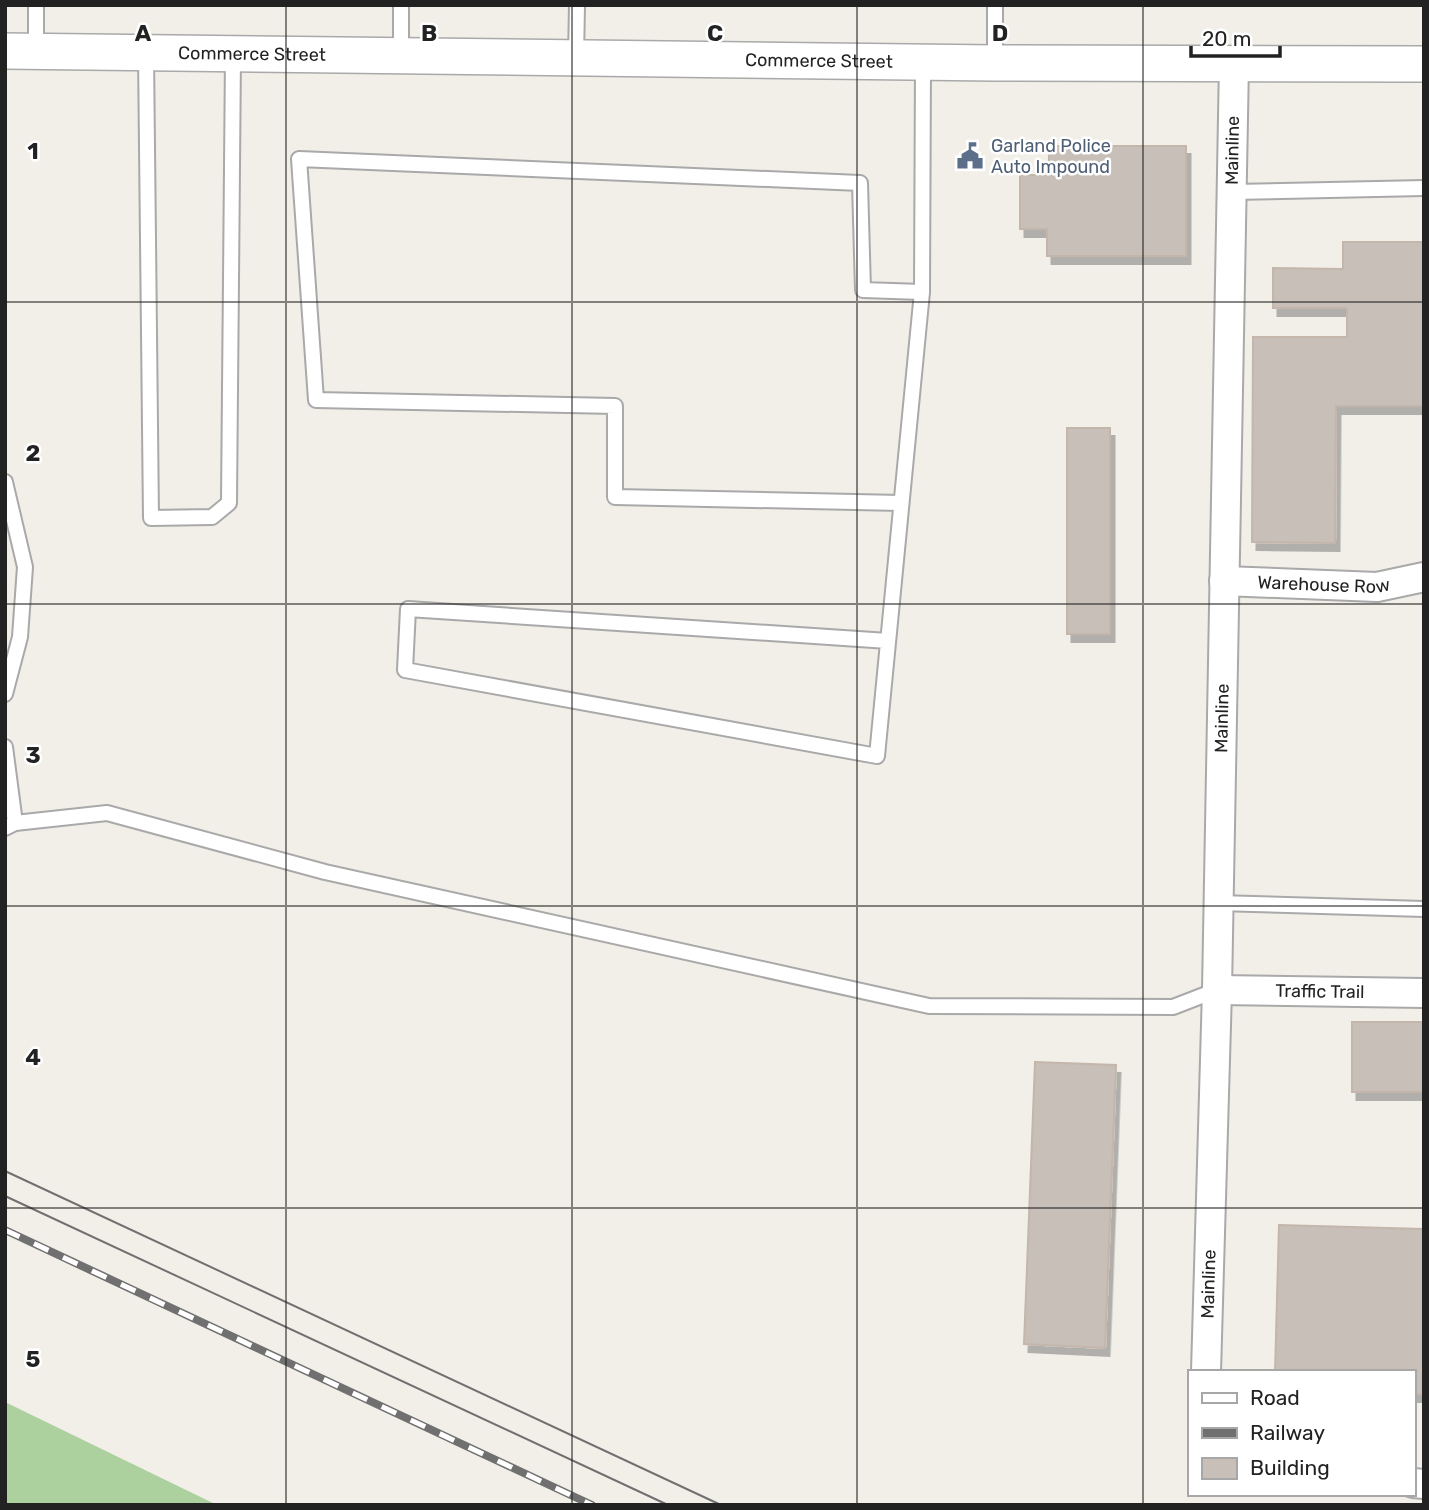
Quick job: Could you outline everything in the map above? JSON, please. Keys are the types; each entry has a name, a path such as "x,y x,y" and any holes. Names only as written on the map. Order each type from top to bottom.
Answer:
{"street":[{"name":"Commerce Street","path":"20,51 995,63 1424,64"},
{"name":"Mainline","path":"1206,1370 1217,990 1234,63"},
{"name":"Warehouse Row","path":"1224,581 1377,587 1424,577"},
{"name":"Traffic Trail","path":"1217,990 1424,993"}],"lane":[{"path":"20,51 36,5"},
{"path":"401,5 401,56"},
{"path":"576,58 577,5"},
{"path":"995,5 995,63"},
{"path":"146,52 151,517 212,517 229,503 233,54"},
{"path":"888,641 408,609 405,670 877,756 922,292 923,62"},
{"path":"901,503 615,496 615,406 316,400 299,159 860,184 863,290 922,292"},
{"path":"1232,192 1424,188"},
{"path":"5,482 25,567 20,637 5,694"},
{"path":"5,747 10,825 107,813 325,872 929,1006 1173,1007 1217,990"},
{"path":"1217,904 1424,909"}],"green space":[{"path":"5,1402 217,1505 5,1505"}],"building":[{"path":"1049,146 1186,146 1186,256 1047,256 1047,229 1020,229 1020,175 1049,175"},
{"path":"1343,242 1424,242 1424,406 1336,406 1335,543 1252,542 1253,337 1347,337 1347,308 1273,308 1273,268 1343,269"},
{"path":"1067,428 1110,428 1110,634 1067,634"},
{"path":"1352,1022 1424,1022 1424,1092 1352,1092"},
{"path":"1035,1062 1116,1065 1105,1348 1024,1344"},
{"path":"1279,1225 1424,1229 1424,1394 1415,1394 1415,1370 1275,1370"}],"tram line":[{"path":"5,1171 721,1505"},
{"path":"5,1196 668,1505"}],"railway":[{"path":"5,1230 592,1505"}],"place":[{"name":"Garland Police Auto Impound","path":"970,156"}]}
